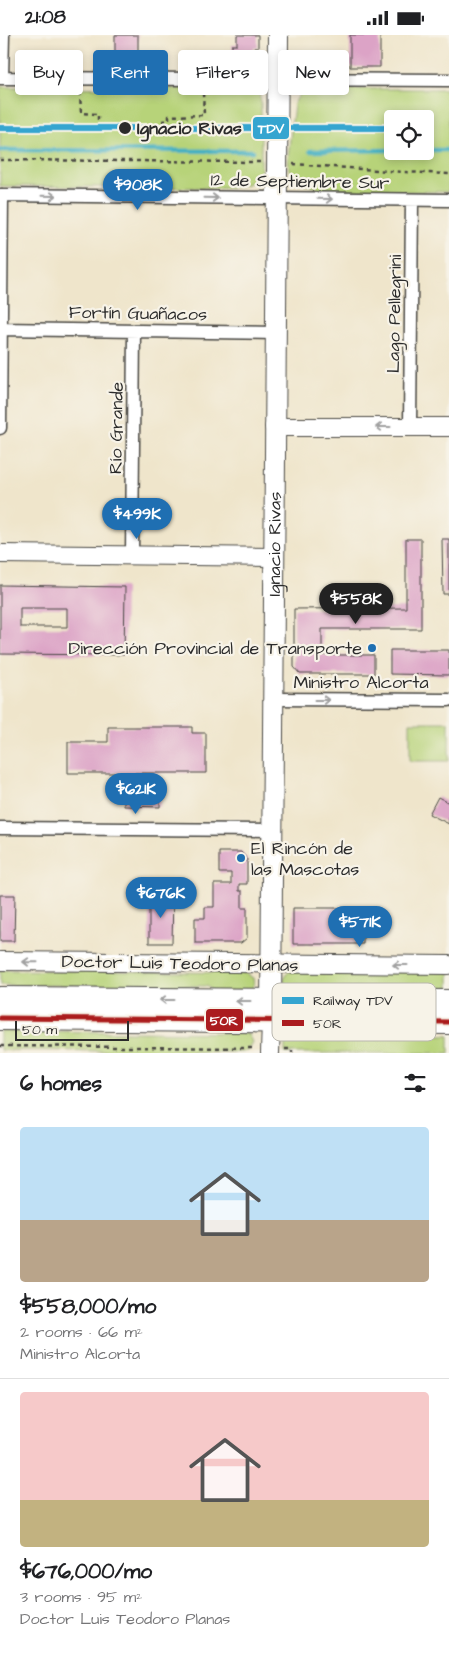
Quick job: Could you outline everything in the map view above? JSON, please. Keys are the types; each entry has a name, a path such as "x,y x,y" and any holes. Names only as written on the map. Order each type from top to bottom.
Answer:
{"highway":[{"path":"0,999 271,1011"},
{"path":"436,1003 449,1002"},
{"path":"0,1018 271,1011"},
{"path":"436,1021 449,1022"}],"main road":[{"name":"Ignacio Rivas","path":"271,1011 278,35"}],"street":[{"path":"3,35 1,78 15,78"},
{"path":"83,79 178,79"},
{"path":"268,79 449,80"},
{"path":"0,428 1,195"},
{"name":"12 de Septiembre Sur","path":"1,195 449,201"},
{"name":"Lago Pellegrini","path":"410,427 412,200"},
{"name":"Fortín Guañacos","path":"0,329 275,333"},
{"name":"Río Grande","path":"132,556 134,331"},
{"path":"274,427 449,427"},
{"path":"0,554 274,557"},
{"name":"Ministro Alcorta","path":"274,699 449,701"},
{"path":"0,828 272,830"},
{"name":"Doctor Luis Teodoro Planas","path":"0,961 449,965"},
{"name":"Ignacio Rivas","path":"270,1053 271,1011"}],"path":[{"path":"80,95 81,113 98,114 98,120"},
{"path":"162,121 169,120 169,116 204,115 203,95"},
{"path":"0,160 261,162"},
{"path":"288,164 403,173 449,174"},
{"path":"0,1047 250,1048"}],"green space":[{"path":"0,87 15,87 15,95 83,95 83,88 93,88 93,95 168,95 168,88 178,88 178,95 259,95 261,102 261,170 255,179 245,185 222,188 0,186"},
{"path":"349,89 449,89 449,192 326,190 306,185 296,179 289,170 288,158 294,104 299,95 349,95"},
{"path":"410,722 449,722 449,761 410,761"},
{"path":"0,970 245,973 253,978 254,984 251,990 214,992 207,986 0,985"},
{"path":"449,971 449,989 436,989 436,983 285,983 285,976 289,972"},
{"path":"0,1031 241,1033 248,1034 252,1042 247,1051 241,1052 0,1050"},
{"path":"436,1035 449,1035 449,1053 285,1053 285,1041 436,1041"}],"building":[{"path":"115,35 138,35 138,50 115,50"},
{"path":"237,35 258,35 258,48 254,48 254,50 232,50 232,45 237,45"},
{"path":"350,35 380,35 380,67 350,67"},
{"path":"406,539 421,539 421,629 322,629 322,655 374,655 374,674 300,674 294,667 294,609 406,608"},
{"path":"442,539 449,539 449,594 443,594"},
{"path":"0,585 125,587 124,655 0,654","holes":["20,608 67,608 67,627 20,627"]},
{"path":"390,650 449,650 449,675 390,674"},
{"path":"108,727 192,727 192,733 206,733 206,773 135,773 135,794 160,794 160,807 124,806 124,773 68,773 68,742 108,742"},
{"path":"438,797 449,803 449,824 429,814"},
{"path":"219,852 241,852 247,859 247,884 239,884 239,891 242,891 242,908 247,908 247,938 241,943 195,943 195,918 205,918 205,907 214,907 214,884 231,884 231,873 219,873"},
{"path":"0,895 15,895 14,941 0,941"},
{"path":"149,895 173,896 172,943 149,943"},
{"path":"293,908 363,908 363,944 293,944"}],"waterway":[{"path":"0,150 253,151"},
{"path":"310,151 384,150"},
{"path":"434,150 449,150"}],"rail line":[{"name":"TDV","path":"0,128 384,128"}],"transit line":[{"name":"50R","path":"0,1018 272,1020"},
{"name":"50R","path":"436,1022 449,1022"}],"place":[{"name":"Ignacio Rivas","path":"125,128"},
{"name":"Dirección Provincial de Transporte","path":"372,648"},
{"name":"El Rincón de las Mascotas","path":"241,858"}]}
